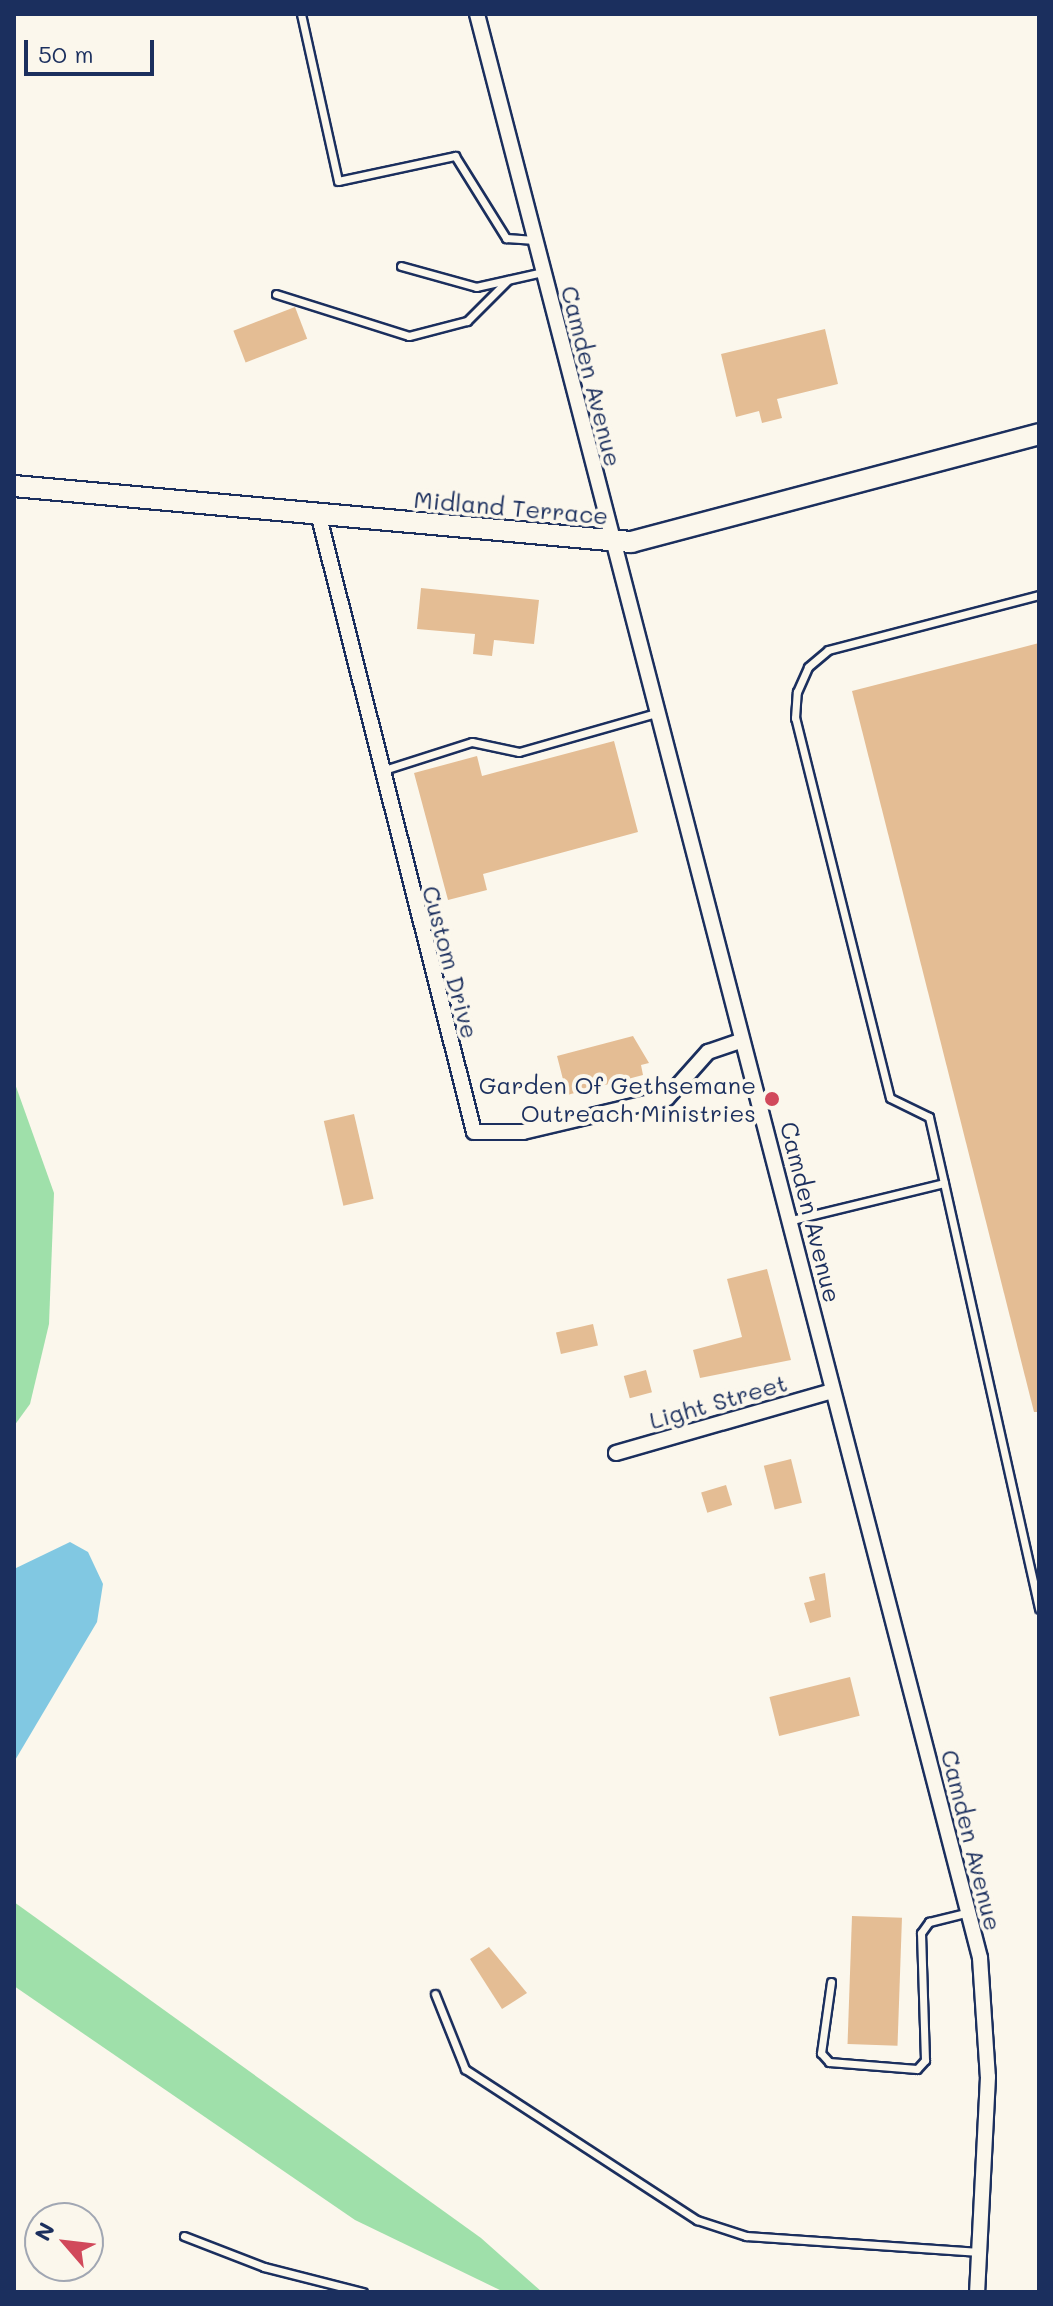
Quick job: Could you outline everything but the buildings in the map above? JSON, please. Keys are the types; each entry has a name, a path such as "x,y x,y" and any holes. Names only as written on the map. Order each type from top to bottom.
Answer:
{"street":[{"name":"Camden Avenue","path":"477,14 611,543 792,1220 832,1391 969,1912 988,2035 977,2292"},
{"name":"Midland Terrace","path":"14,486 611,543 1039,434"},
{"name":"Custom Drive","path":"319,517 378,771 474,1132 523,1132 667,1098 708,1052 742,1040"},
{"name":"Light Street","path":"616,1453 832,1391"}],"lane":[{"path":"301,14 338,181 455,156 506,238 535,240"},
{"path":"401,266 476,287 543,272"},
{"path":"276,294 409,336 467,321 508,280"},
{"path":"1039,595 828,650 808,667 797,692 795,718 890,1098 929,1117 1039,1609"},
{"path":"378,771 472,742 519,752 656,713"},
{"path":"792,1220 944,1183"},
{"path":"831,1982 821,2053 829,2062 917,2069 925,2060 921,1933 929,1922 969,1912"},
{"path":"435,1994 465,2069 697,2220 746,2236 979,2252"},
{"path":"184,2236 264,2267 363,2292"}],"green space":[{"path":"14,1081 54,1193 49,1324 30,1404 14,1426"},
{"path":"14,1902 481,2238 542,2292 504,2292 355,2220 14,1986"}],"water":[{"path":"70,1542 88,1552 103,1584 97,1622 14,1762 14,1569"}],"place":[{"name":"Garden Of Gethsemane Outreach Ministries","path":"772,1099"}]}
